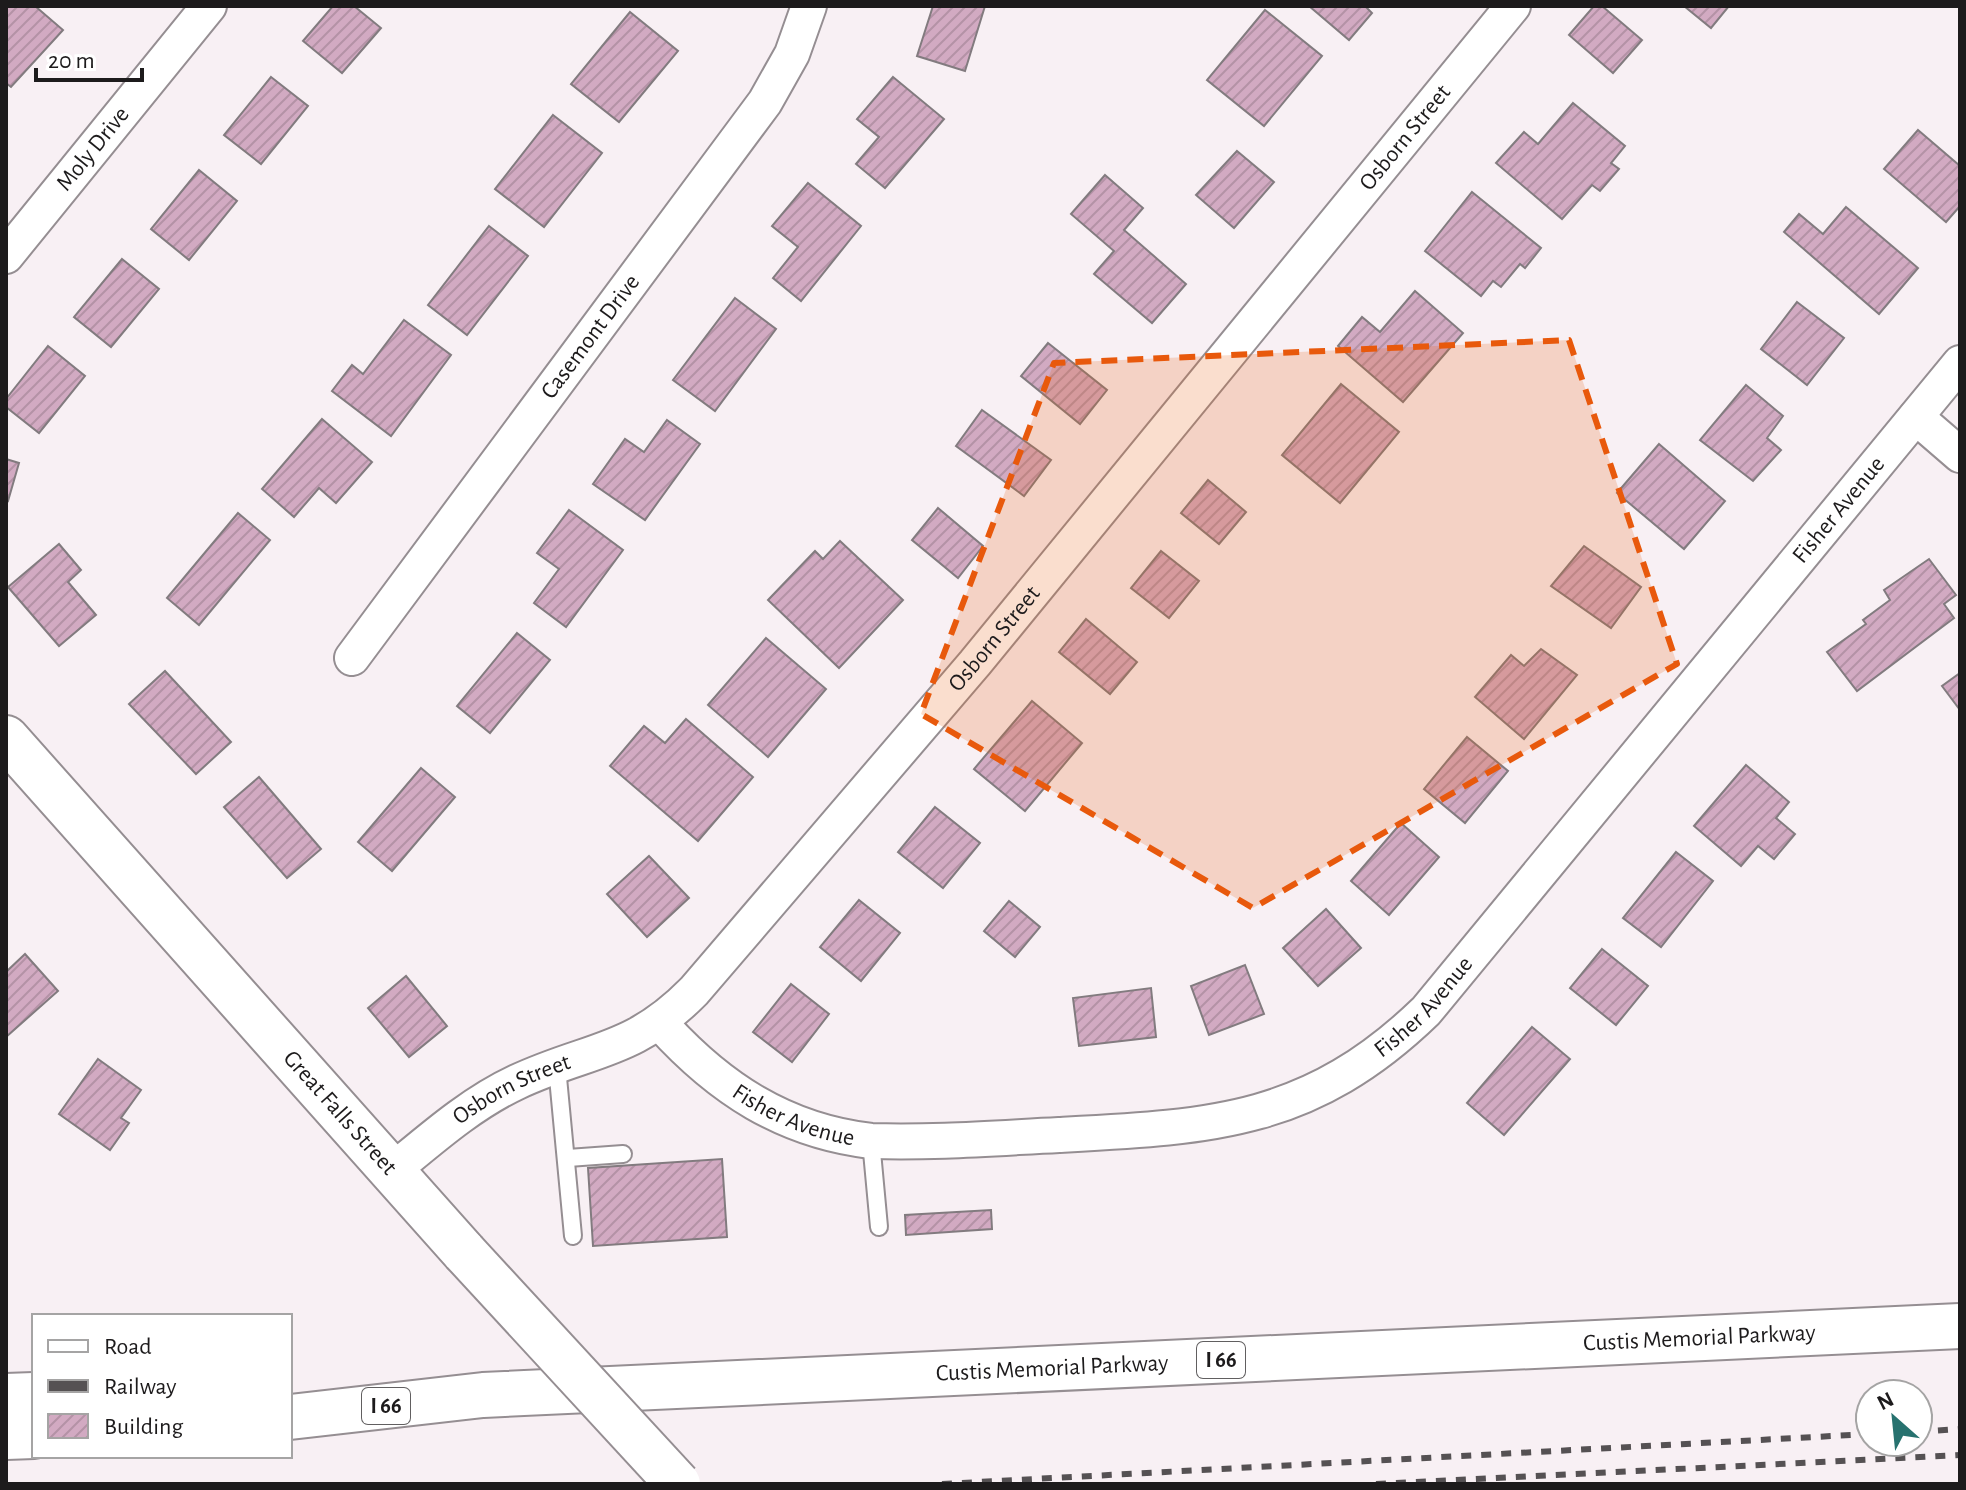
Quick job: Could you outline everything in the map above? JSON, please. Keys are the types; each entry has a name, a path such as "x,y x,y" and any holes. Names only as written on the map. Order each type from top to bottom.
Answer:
{"main road":[{"name":"Great Falls Street","path":"6,738 464,1252 678,1484"},
{"name":"Custis Memorial Parkway","path":"292,1417 483,1395 1960,1326"},
{"path":"292,1389 483,1395"},
{"path":"6,1396 32,1395"},
{"path":"6,1437 32,1436"}],"street":[{"name":"Moly Drive","path":"6,256 209,6"},
{"name":"Casemont Drive","path":"352,658 765,102 792,54 809,6"},
{"name":"Osborn Street","path":"392,1171 485,1100 518,1082 612,1049 661,1024 694,991 975,663 1513,6"},
{"name":"Fisher Avenue","path":"661,1024 698,1062 758,1107 826,1134 871,1141 1204,1126 1286,1105 1359,1067 1426,1011 1960,363"},
{"path":"1916,417 1960,455"}],"lane":[{"path":"557,1067 573,1236"},
{"path":"871,1141 879,1227"},
{"path":"568,1158 623,1154"}],"highlighted area":[{"path":"1569,340 1677,664 1253,908 921,714 1054,363"}],"building":[{"path":"6,6 35,6 63,30 11,87 6,83"},
{"path":"333,6 354,6 381,28 342,73 303,41"},
{"path":"933,6 985,6 965,71 917,56"},
{"path":"1309,6 1365,6 1372,13 1349,40"},
{"path":"1594,6 1602,6 1642,40 1613,73 1569,35"},
{"path":"1684,6 1729,6 1711,28"},
{"path":"1265,10 1322,56 1264,126 1207,80"},
{"path":"630,12 678,51 619,122 571,84"},
{"path":"271,77 308,106 261,164 224,135"},
{"path":"893,77 944,119 885,188 856,164 879,137 857,119"},
{"path":"1573,103 1625,146 1611,163 1619,169 1600,191 1592,185 1562,219 1496,163 1524,132 1538,144"},
{"path":"553,115 602,153 544,227 495,189"},
{"path":"1918,130 1960,166 1960,206 1946,222 1884,169"},
{"path":"1237,151 1274,182 1234,228 1196,195"},
{"path":"199,170 237,201 189,260 151,229"},
{"path":"1105,175 1143,208 1124,230 1186,284 1152,323 1094,274 1114,251 1071,214"},
{"path":"808,183 861,226 801,301 773,278 798,247 772,226"},
{"path":"1472,192 1541,248 1525,268 1520,264 1501,287 1493,281 1481,296 1425,251"},
{"path":"1846,207 1918,268 1879,314 1784,232 1799,214 1823,234"},
{"path":"489,226 528,256 467,335 428,305"},
{"path":"122,259 159,289 111,347 74,317"},
{"path":"1415,291 1463,333 1403,402 1338,346 1362,317 1380,332"},
{"path":"735,298 776,329 715,411 673,380"},
{"path":"1797,302 1844,338 1807,385 1761,349"},
{"path":"404,320 451,355 391,436 332,391 352,365 363,374"},
{"path":"1048,343 1107,390 1080,424 1021,376"},
{"path":"48,346 85,376 39,433 6,407 6,399"},
{"path":"1341,384 1399,432 1340,503 1282,455"},
{"path":"1746,385 1783,416 1767,438 1781,450 1753,481 1700,440"},
{"path":"982,410 1051,460 1024,496 956,446"},
{"path":"322,419 372,462 336,503 319,488 294,517 262,489"},
{"path":"667,420 700,444 645,520 593,484 625,439 644,452"},
{"path":"1659,444 1725,501 1684,549 1617,493"},
{"path":"6,459 19,463 8,501 6,500"},
{"path":"1208,480 1246,512 1219,544 1181,513"},
{"path":"938,508 983,546 958,578 912,540"},
{"path":"569,510 623,550 566,627 534,603 559,569 537,553"},
{"path":"238,513 270,540 199,625 167,598"},
{"path":"840,541 903,600 839,668 768,600 815,551 823,559"},
{"path":"59,544 81,570 68,582 96,615 59,646 8,587"},
{"path":"1584,546 1641,587 1611,628 1551,586"},
{"path":"1161,551 1199,581 1169,618 1131,588"},
{"path":"1929,559 1956,595 1944,604 1954,618 1857,691 1827,652 1866,624 1863,620 1890,600 1884,590"},
{"path":"1086,619 1137,662 1110,694 1059,652"},
{"path":"517,633 550,660 490,733 457,706"},
{"path":"766,638 826,689 768,757 708,705"},
{"path":"1541,649 1577,675 1524,739 1475,697 1511,655 1524,666"},
{"path":"165,671 231,742 196,774 129,704"},
{"path":"1960,673 1960,710 1942,686"},
{"path":"1032,701 1082,743 1025,811 974,769"},
{"path":"686,719 753,777 698,841 610,766 644,726 665,743"},
{"path":"1467,737 1508,771 1465,823 1424,789"},
{"path":"1746,765 1789,802 1776,818 1795,834 1774,859 1758,846 1741,866 1694,826"},
{"path":"421,768 455,797 392,871 358,842"},
{"path":"259,777 321,849 287,878 224,807"},
{"path":"935,807 980,843 943,888 898,852"},
{"path":"1401,823 1439,857 1389,915 1351,881"},
{"path":"1676,852 1713,881 1661,947 1623,918"},
{"path":"649,856 689,898 647,937 607,894"},
{"path":"859,900 900,933 861,981 820,947"},
{"path":"1009,901 1040,927 1015,957 984,931"},
{"path":"1326,909 1361,948 1318,986 1283,948"},
{"path":"1602,949 1648,986 1616,1025 1570,988"},
{"path":"25,954 58,991 6,1037 6,972"},
{"path":"1245,965 1264,1014 1209,1035 1191,986"},
{"path":"406,976 447,1026 409,1057 368,1008"},
{"path":"791,984 829,1014 792,1062 753,1032"},
{"path":"1151,988 1156,1037 1079,1046 1073,998"},
{"path":"1532,1027 1570,1059 1504,1135 1467,1103"},
{"path":"98,1059 141,1090 121,1118 129,1123 110,1150 59,1114"},
{"path":"722,1159 727,1237 593,1246 588,1168"},
{"path":"991,1210 992,1229 906,1235 905,1215"}],"railway":[{"path":"1934,1431 1960,1429"},
{"path":"942,1484 1854,1435"},
{"path":"1376,1484 1960,1455"}]}
